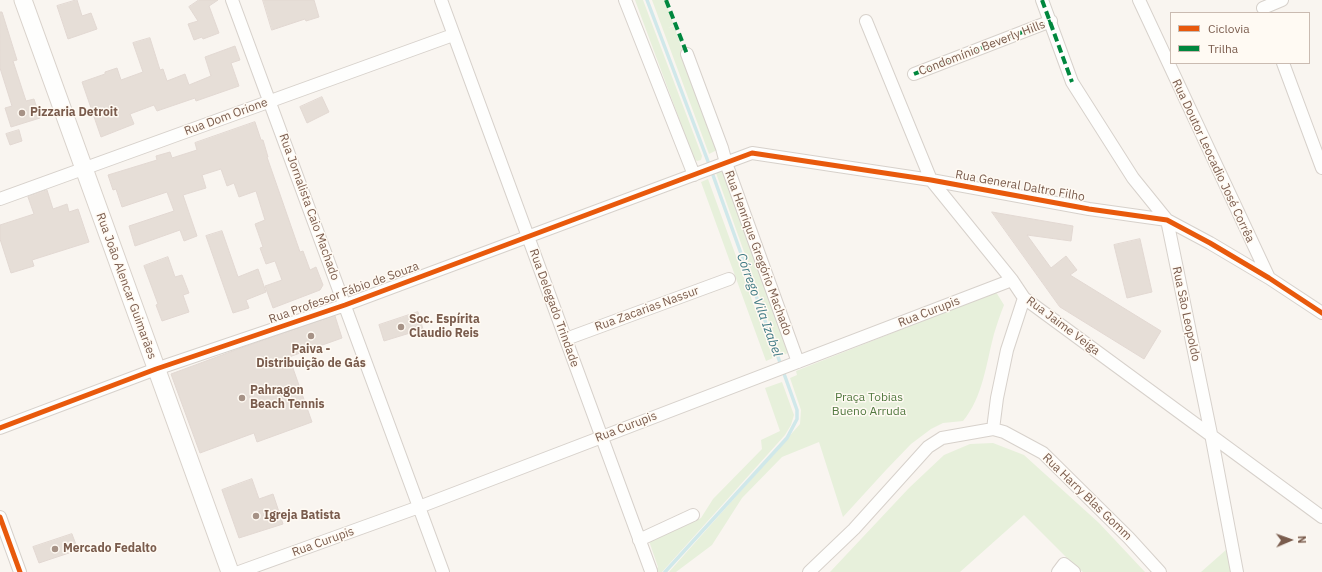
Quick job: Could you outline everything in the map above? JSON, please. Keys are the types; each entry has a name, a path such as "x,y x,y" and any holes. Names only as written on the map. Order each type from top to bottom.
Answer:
{"main road":[{"name":"Rua João Alencar Guimarães","path":"23,0 230,572"}],"street":[{"name":"Rua Jornalista Caio Machado","path":"232,0 443,572"},
{"name":"Rua Delegado Trindade","path":"441,0 651,571"},
{"path":"625,0 699,173"},
{"name":"Condomínio Beverly Hills","path":"1042,0 1051,21 1072,82"},
{"name":"Rua Doutor Leocadio José Corrêa","path":"1138,0 1269,278"},
{"path":"1262,7 1282,0"},
{"name":"Rua Jaime Veiga","path":"866,21 931,180 1012,280 1024,298 1322,517"},
{"name":"Condomínio Beverly Hills","path":"914,74 1051,21"},
{"name":"Rua Dom Orione","path":"0,199 453,34"},
{"name":"Rua Henrique Gregório Machado","path":"686,54 722,148 722,164 795,363"},
{"path":"1283,64 1322,168"},
{"name":"Rua São Leopoldo","path":"1072,82 1133,178 1167,220 1211,434 1237,572"},
{"name":"Rua General Daltro Filho","path":"699,173 752,153 931,180 1089,208 1167,220 1210,243 1269,278 1322,313"},
{"name":"Rua Professor Fábio de Souza","path":"0,428 156,369 345,305 699,173"},
{"name":"Rua Zacarias Nassur","path":"566,339 729,279"},
{"name":"Rua Curupis","path":"239,572 419,507 1012,280"},
{"path":"809,572 854,529 928,447 942,438 993,429 997,398 1007,350 1024,298"},
{"name":"Rua Harry Blas Gomm","path":"993,429 1004,432 1043,454 1129,538 1160,572"},
{"path":"639,540 693,515"},
{"path":"0,517 20,572"},
{"path":"1061,568 1074,572"}],"green space":[{"path":"635,0 643,0 702,156 701,160 697,161 694,159"},
{"path":"652,0 665,0 674,25 668,28 674,26 717,150 709,154"},
{"path":"723,171 788,353 781,356 716,173"},
{"path":"708,179 773,358 766,361 701,182"},
{"name":"Praça Tobias Bueno Arruda","path":"996,292 1004,305 994,334 983,380 975,402 963,421 943,423 931,429 911,444 843,517 819,442 782,457 742,498 712,545 676,572 669,572 800,424 801,410 790,378 797,375 796,371"},
{"path":"782,382 794,415 791,425 785,435 662,572 654,572 658,567 649,541 701,518 713,499 762,449 761,440 780,431 765,388"},
{"path":"993,443 1024,455 1099,523 1145,572 1083,572 1024,515 960,572 830,572 909,488 944,455 970,444"},
{"path":"1227,549 1231,572 1201,572"}],"building":[{"path":"77,0 82,16 91,13 97,29 68,39 57,6"},
{"path":"199,0 218,0 209,6 219,33 203,39 202,37 194,40 188,24 198,21 189,7"},
{"path":"263,0 314,0 319,17 306,21 305,19 272,30"},
{"path":"0,12 2,12 17,60 13,61 26,101 34,99 40,118 11,127 5,108 12,106 0,68"},
{"path":"150,38 160,70 163,69 167,81 185,74 189,85 211,76 205,57 235,46 240,60 231,63 239,86 196,101 195,98 157,111 154,105 130,114 134,124 101,137 82,82 117,68 121,80 143,72 133,43"},
{"path":"322,97 329,112 307,123 300,107"},
{"path":"255,122 261,140 263,140 267,157 300,252 303,251 310,270 316,267 323,285 320,290 273,308 265,286 282,280 275,261 266,264 260,248 263,247 255,224 265,220 256,191 239,197 234,183 227,186 221,169 202,175 206,188 183,195 197,236 184,241 180,230 135,246 129,226 174,211 167,192 122,207 116,189 113,190 108,175 157,160 156,156 170,152 172,158 197,150 195,143"},
{"path":"19,130 22,141 10,145 6,134"},
{"path":"47,190 53,209 67,204 69,212 78,209 89,242 32,260 34,266 11,273 0,239 0,225 34,214 28,197"},
{"path":"992,212 1073,226 1071,241 1027,235 1051,268 1066,256 1077,270 1070,275 1161,331 1144,359 1060,307"},
{"path":"222,231 238,277 258,269 266,292 246,300 249,308 233,313 206,236"},
{"path":"1140,239 1152,292 1127,298 1114,245"},
{"path":"168,257 175,277 182,275 189,293 183,295 189,312 162,321 156,305 158,304 144,266"},
{"name":"Soc. Espírita Claudio Reis","path":"418,312 423,329 384,341 379,325"},
{"name":"Pahragon Beach Tennis","path":"335,316 342,338 289,357 312,422 257,442 254,433 200,453 171,374"},
{"name":"Igreja Batista","path":"252,479 259,499 273,494 283,524 239,538 222,490"},
{"name":"Mercado Fedalto","path":"72,534 78,550 39,563 33,547"}],"waterway":[{"name":"Córrego Vila Izabel","path":"647,0 709,164 797,410 797,419 787,438 665,572"}],"marked path":[{"path":"666,0 687,54"},
{"path":"1042,0 1072,82"},
{"path":"914,74 1051,21"}],"cycle path":[{"path":"0,428 156,369 345,305 752,153 931,180 1089,209 1167,220 1210,243 1269,278 1322,313"},
{"path":"0,517 20,572"}],"place":[{"name":"Pizzaria Detroit","path":"22,113"},
{"name":"Soc. Espírita Claudio Reis","path":"401,327"},
{"name":"Paiva - Distribuição de Gás","path":"311,336"},
{"name":"Pahragon Beach Tennis","path":"242,398"},
{"name":"Igreja Batista","path":"256,516"},
{"name":"Mercado Fedalto","path":"55,549"}]}
